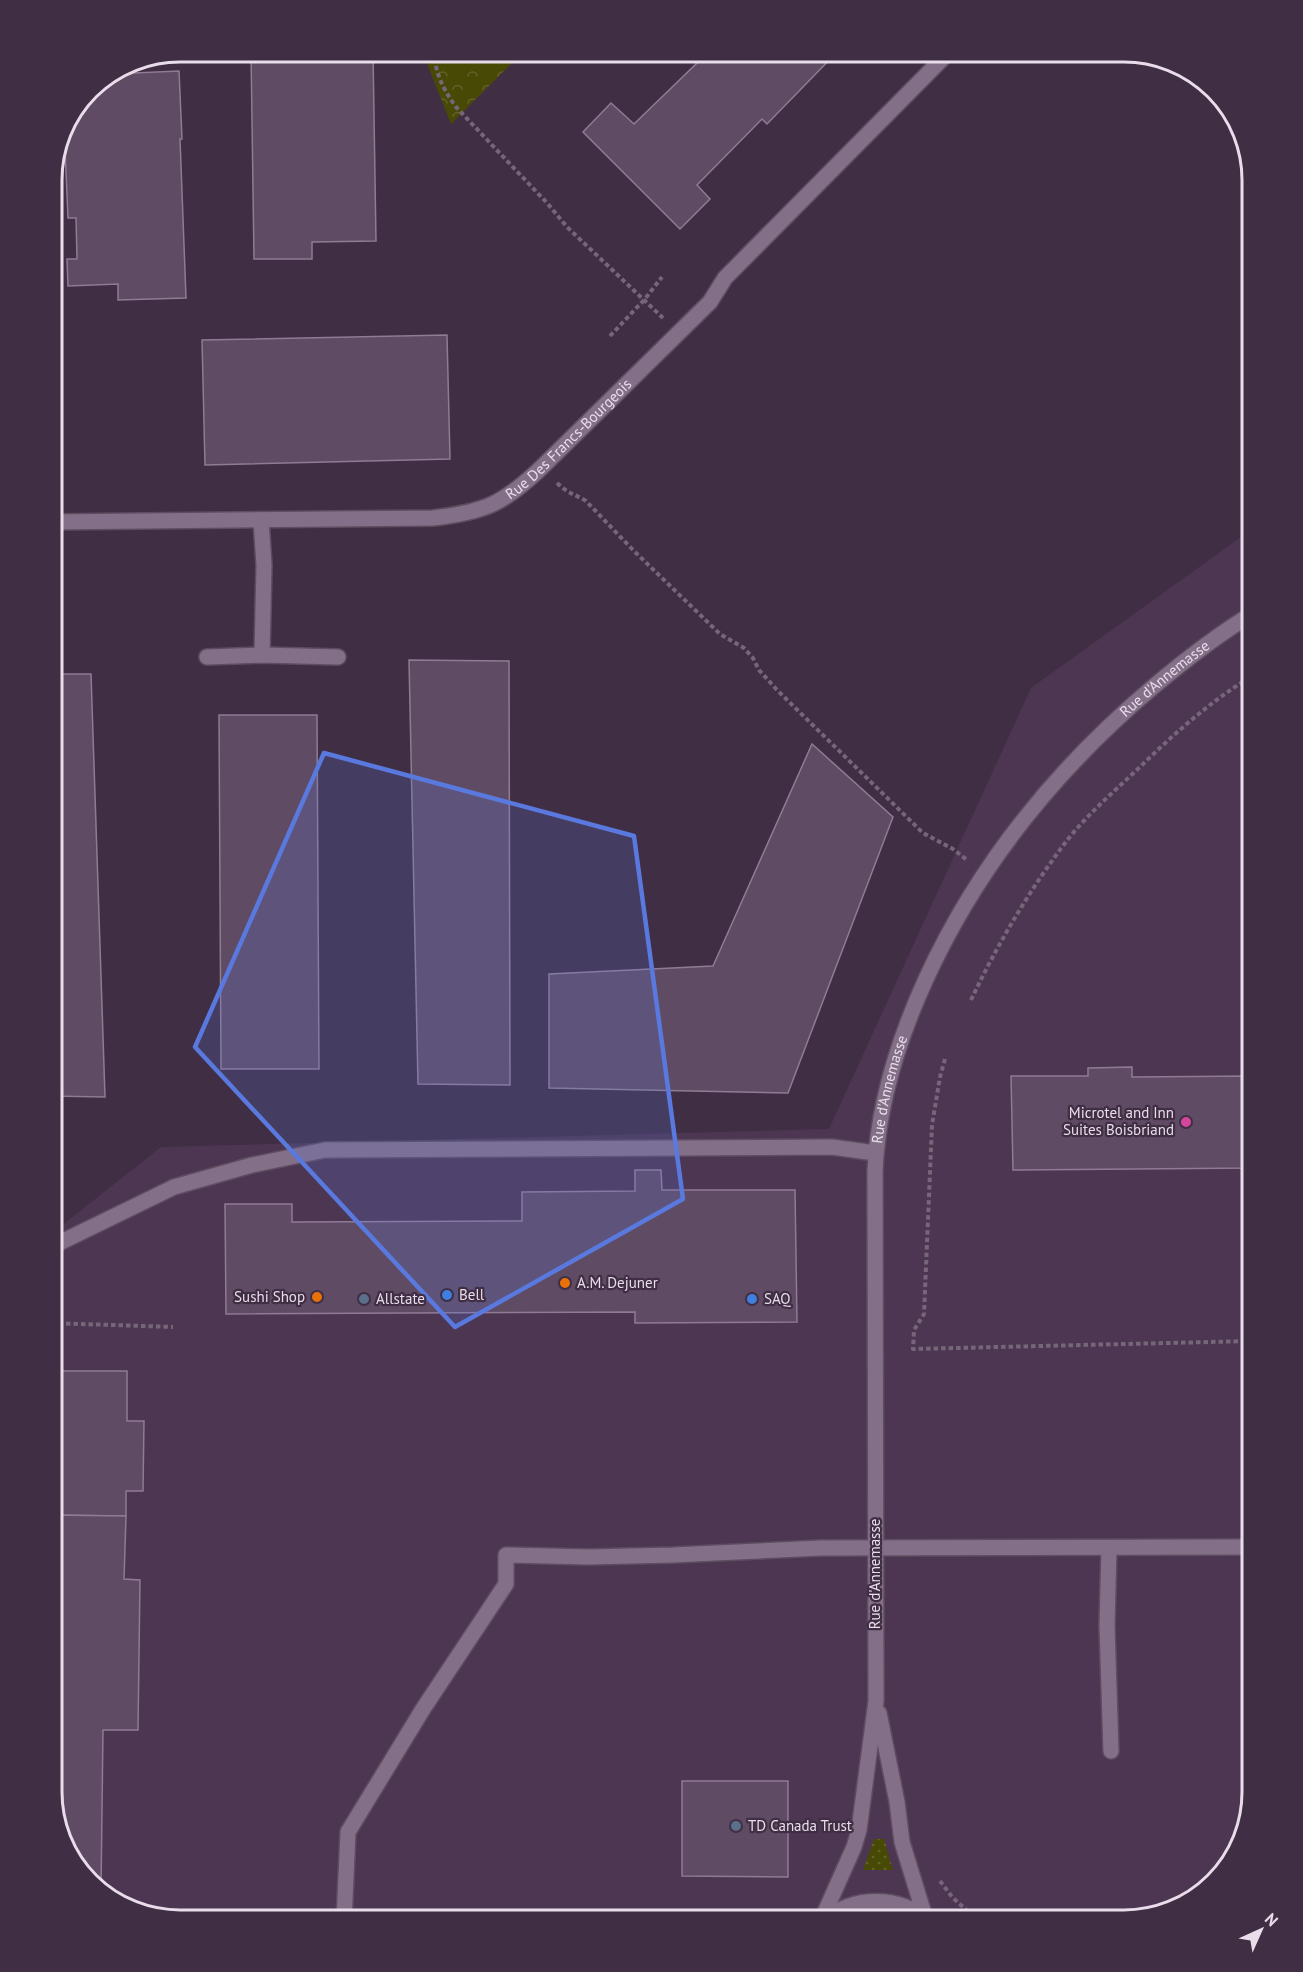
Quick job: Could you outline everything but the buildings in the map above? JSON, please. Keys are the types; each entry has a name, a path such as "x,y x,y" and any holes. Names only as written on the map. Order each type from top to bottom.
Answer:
{"street":[{"name":"Rue Des Francs-Bourgeois","path":"62,522 433,518 472,513 489,507 516,492 710,302 725,278 939,62"},
{"path":"261,520 264,565 262,655"},
{"name":"Rue d'Annemasse","path":"827,1910 859,1830 876,1701 876,1153 877,1134 888,1081 908,1019 932,966 955,921 990,862 1036,803 1102,732 1177,667 1242,621"},
{"path":"207,657 262,655 338,657"},
{"path":"62,1242 174,1187 252,1165 325,1150 832,1147 876,1153"},
{"path":"344,1910 348,1832 423,1709 506,1584 506,1555 599,1557 820,1548 875,1550 977,1546 1242,1547"},
{"path":"1109,1548 1107,1626 1111,1751"},
{"name":"Rue d'Annemasse","path":"876,1701 897,1802 902,1842 924,1910"},
{"path":"841,1910 848,1906 882,1901 905,1906 912,1910"}],"path":[{"path":"436,62 438,77 456,107 567,227 662,317"},
{"path":"610,336 662,278"},
{"path":"570,495 586,501 720,634 744,648 777,690 922,833 953,849"},
{"path":"971,1000 1031,891 1066,842 1099,806 1178,730 1224,693 1242,682"},
{"path":"945,1059 932,1125 924,1314 914,1330 913,1349 1242,1341"},
{"path":"62,1323 173,1327"},
{"path":"939,1879 953,1898 967,1910"}],"highlighted area":[{"path":"324,753 634,836 683,1199 455,1327 195,1047"}],"shaded area":[{"path":"1242,536 1242,1792 1233,1838 1217,1864 1195,1886 1169,1902 1124,1910 172,1910 134,1902 108,1886 96,1876 77,1852 70,1838 63,1808 62,1225 161,1147 829,1129 1031,688"}],"green space":[{"path":"426,62 513,62 451,124"},
{"path":"874,1839 884,1839 893,1870 863,1870"}],"place":[{"name":"Microtel and Inn Suites Boisbriand","path":"1186,1122"},
{"name":"A.M. Dejuner","path":"565,1283"},
{"name":"Bell","path":"447,1295"},
{"name":"Sushi Shop","path":"317,1297"},
{"name":"Allstate","path":"364,1299"},
{"name":"SAQ","path":"752,1299"},
{"name":"TD Canada Trust","path":"736,1826"}]}
